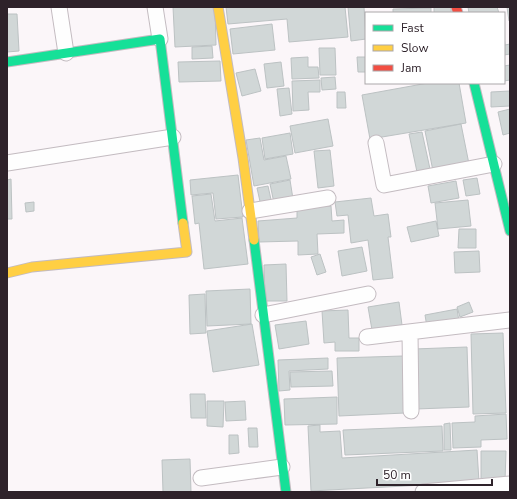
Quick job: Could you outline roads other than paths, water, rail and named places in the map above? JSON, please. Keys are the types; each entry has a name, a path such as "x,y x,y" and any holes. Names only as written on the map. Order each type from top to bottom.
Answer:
{"street":[{"path":"59,7 66,53"},
{"path":"7,272 32,267 187,252 155,7"},
{"path":"218,7 250,211 286,492"},
{"path":"7,62 160,39"},
{"path":"474,84 494,164 504,178 510,231"},
{"path":"7,163 173,137"},
{"path":"376,143 384,185 494,164"},
{"path":"250,211 328,198"},
{"path":"263,314 368,294"},
{"path":"367,337 510,320"},
{"path":"410,332 411,411"},
{"path":"201,478 282,467"},
{"path":"423,492 510,484"}]}
